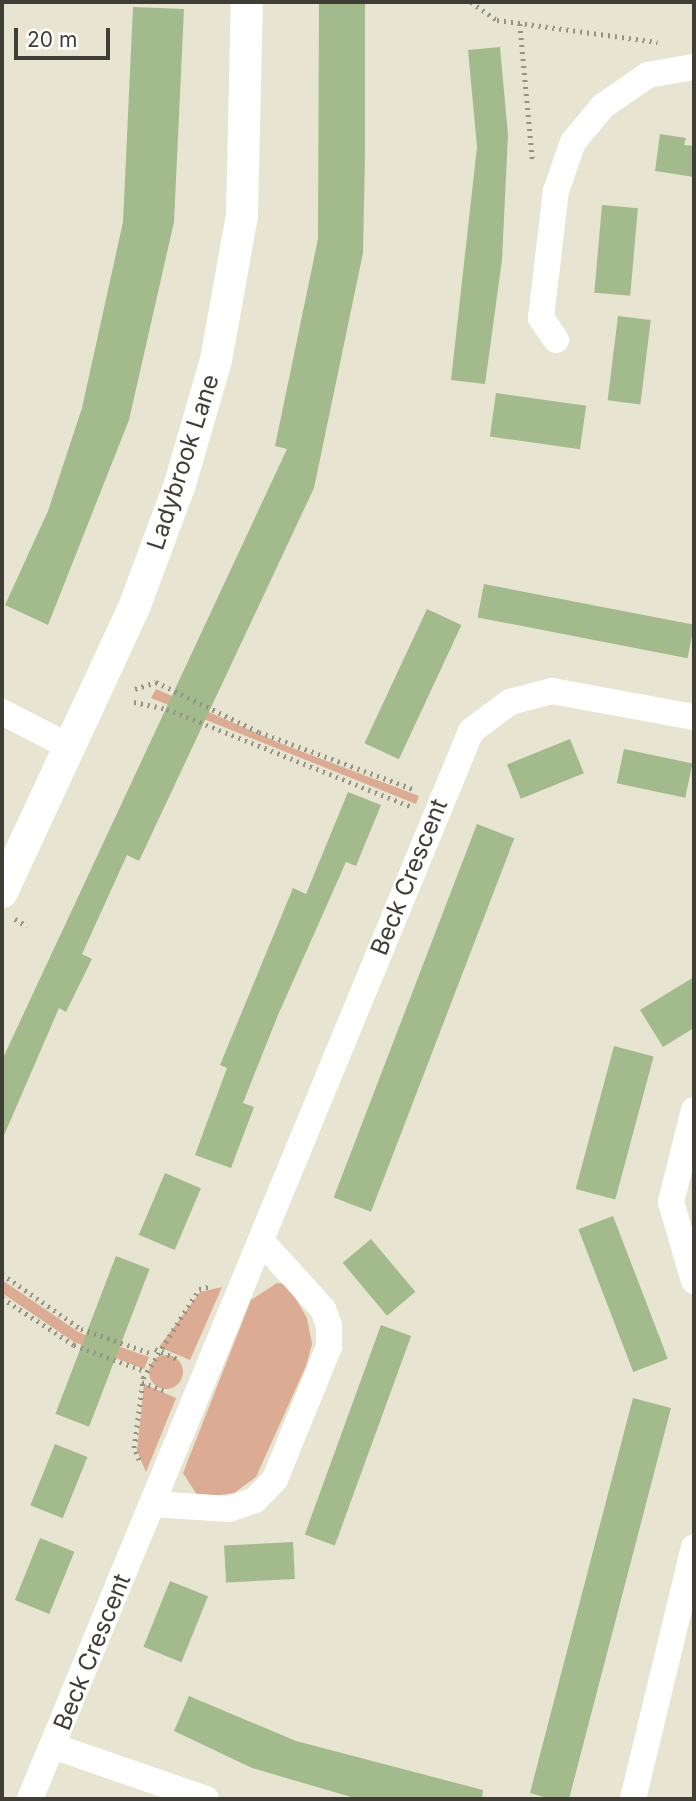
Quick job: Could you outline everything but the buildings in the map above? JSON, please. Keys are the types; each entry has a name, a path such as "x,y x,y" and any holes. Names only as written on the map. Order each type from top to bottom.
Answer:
{"street":[{"name":"Ladybrook Lane","path":"2,892 70,747 167,520 216,360 242,215 247,2"},
{"path":"555,341 541,318 556,191 573,142 603,106 648,75 694,67"},
{"name":"Beck Crescent","path":"30,1799 263,1243 436,807 471,731 509,702 552,691 694,717"},
{"path":"2,712 70,747"},
{"path":"694,1110 670,1202 694,1281"},
{"path":"154,1500 229,1509 255,1500 275,1479 329,1347 329,1326 323,1309 263,1243"},
{"path":"633,1799 694,1547"},
{"path":"53,1746 206,1799"}],"path":[{"path":"471,2 497,20 666,43"},
{"path":"520,24 534,171"},
{"path":"135,689 156,682 259,732 436,807"},
{"path":"134,702 167,709 436,807"},
{"path":"2,1274 81,1329 194,1366"},
{"path":"154,1500 134,1448 145,1371 154,1352 199,1289 248,1275"},
{"path":"2,1298 74,1345 145,1371"},
{"path":"142,1382 181,1398"}],"shaded area":[{"path":"156,689 282,744 419,796 416,804 151,698"},
{"path":"2,1280 80,1333 149,1357 144,1369 74,1342 2,1293"},
{"path":"277,1283 287,1284 307,1318 312,1344 306,1366 256,1477 234,1493 199,1498 183,1473 251,1300"},
{"path":"222,1287 190,1360 159,1347 200,1292"},
{"path":"166,1355 178,1360 183,1372 178,1384 166,1389 154,1384 149,1372 154,1360"},
{"path":"144,1384 176,1398 146,1472 137,1451"}]}
